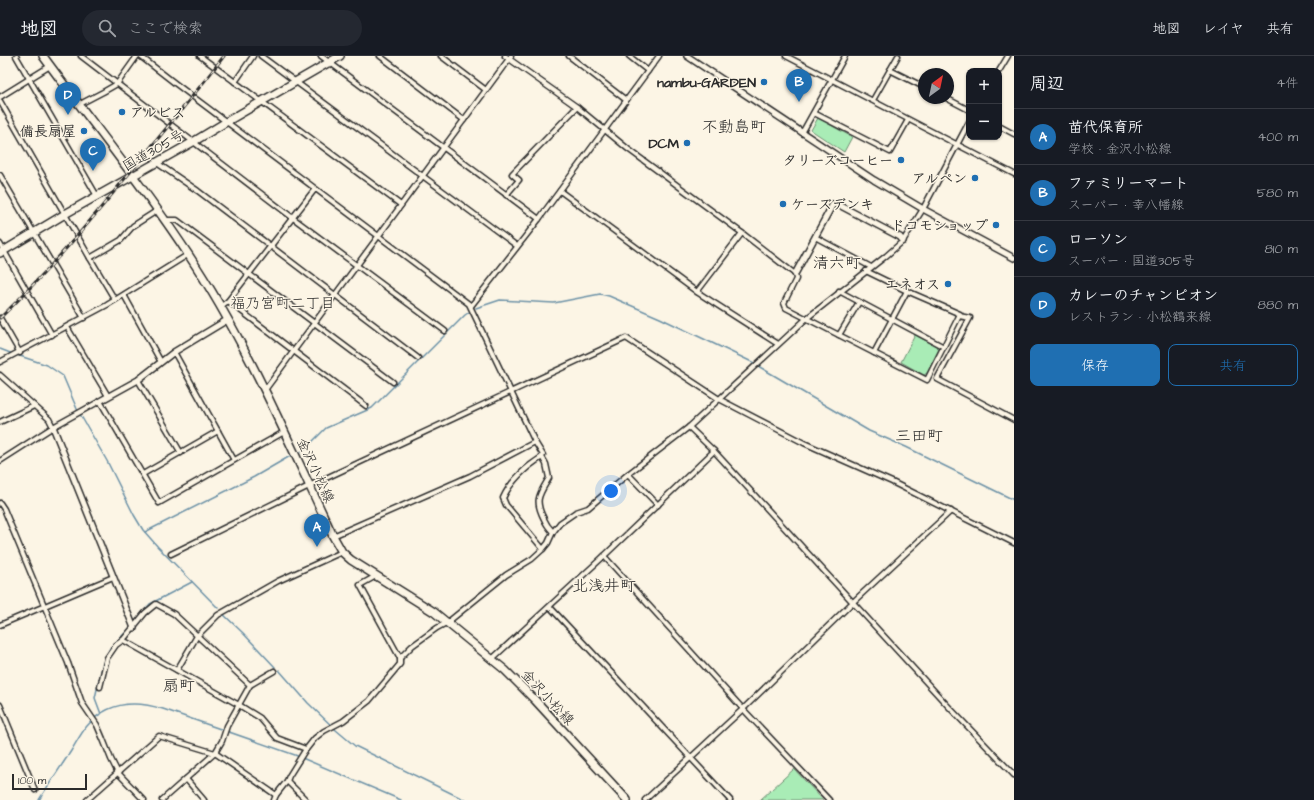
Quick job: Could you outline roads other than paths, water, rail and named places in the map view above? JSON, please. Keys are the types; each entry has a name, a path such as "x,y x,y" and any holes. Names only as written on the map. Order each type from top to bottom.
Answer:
{"main road":[{"name":"金沢小松線","path":"43,56 134,176 189,254 220,307 264,390 342,552 351,560 434,612 492,659 535,700 627,800"},
{"name":"国道305号","path":"1,250 34,233 194,142 340,56"}],"street":[{"path":"16,56 98,196"},
{"path":"81,56 293,218 445,330"},
{"path":"80,104 117,84 139,56 471,306 535,442 543,454 542,457 546,464 549,478 537,502 539,510 549,528 553,532"},
{"path":"200,56 401,205"},
{"path":"235,82 253,56"},
{"path":"261,56 517,246"},
{"path":"321,56 539,219"},
{"path":"380,56 464,120"},
{"path":"441,56 486,90"},
{"path":"505,56 510,58 576,107 628,149 795,274"},
{"path":"569,56 626,100"},
{"path":"628,56 648,71"},
{"path":"471,306 539,219 659,56"},
{"path":"687,56 874,180 923,209 1014,258"},
{"path":"786,56 1014,174"},
{"path":"802,133 845,56"},
{"path":"873,100 898,56"},
{"path":"1001,68 1008,56"},
{"path":"264,390 510,58"},
{"path":"0,97 50,66"},
{"path":"890,70 918,84"},
{"path":"0,101 115,300"},
{"path":"954,102 966,108"},
{"path":"506,195 519,180 512,174 576,107"},
{"path":"814,113 890,152 908,120"},
{"path":"400,658 412,646 448,622 506,575 532,559 543,550 560,523 576,512 588,508 628,474 689,427 807,318 903,241 923,209 966,128"},
{"path":"1002,128 1014,134"},
{"path":"157,163 198,191 418,358"},
{"path":"0,175 84,318"},
{"path":"220,307 228,301 315,189"},
{"path":"560,191 697,292 778,344"},
{"path":"903,241 841,206 833,204 795,274 796,279 784,303 786,308 927,380 959,316"},
{"path":"90,258 121,240 133,226 158,210"},
{"path":"164,220 177,220 393,382"},
{"path":"697,292 742,233"},
{"path":"815,237 871,267"},
{"path":"1,250 52,335"},
{"path":"0,362 20,353 84,318 189,254"},
{"path":"866,271 960,314 959,316 970,318 937,379 1014,420"},
{"path":"839,291 944,347"},
{"path":"874,353 907,291"},
{"path":"124,295 161,362"},
{"path":"228,301 366,406"},
{"path":"840,335 859,302"},
{"path":"0,318 20,353"},
{"path":"0,461 53,427 138,380 174,352 227,320"},
{"path":"66,327 108,396"},
{"path":"171,554 309,486 626,338 719,399 804,443 892,482 1014,543"},
{"path":"174,352 234,460"},
{"path":"0,375 49,419 134,628"},
{"path":"138,380 181,453"},
{"path":"100,401 159,503 284,432"},
{"path":"0,422 34,406"},
{"path":"689,427 714,451 948,706 1014,775"},
{"path":"143,474 218,431"},
{"path":"333,536 470,476 535,442"},
{"path":"492,659 550,607 714,451"},
{"path":"542,457 525,470 507,489 503,498 506,505 543,550"},
{"path":"628,474 658,505"},
{"path":"0,503 4,509 68,662 82,703 96,725 118,773 144,800"},
{"path":"645,800 951,511"},
{"path":"177,670 197,636 218,615 278,581 342,552"},
{"path":"604,556 743,709 829,800"},
{"path":"274,800 305,750 315,738 324,731 343,721 369,701 400,664 400,658 360,585 376,576"},
{"path":"0,625 113,577"},
{"path":"100,687 107,658 116,645 134,628 145,613 156,604 174,614 250,685"},
{"path":"550,607 730,800"},
{"path":"123,640 239,705 260,718 277,738 305,750"},
{"path":"162,800 186,780 214,753 250,685 274,670"},
{"path":"0,704 35,790"},
{"path":"87,800 160,736 214,753 276,795"},
{"path":"186,780 204,800"},
{"path":"287,781 306,800"}],"waterway":[{"path":"476,308 500,300 554,303 600,294 609,296 660,318 754,363"},
{"path":"297,453 303,451 326,428 372,408 465,315 471,311"},
{"path":"0,349 13,354"},
{"path":"17,355 47,365 63,376 77,409 107,461 143,530 218,608"},
{"path":"758,366 869,431 906,447 1014,500"},
{"path":"145,532 254,477 292,455"},
{"path":"143,612 150,604 192,582"},
{"path":"223,614 275,667"},
{"path":"136,621 141,615"},
{"path":"101,714 95,698 103,663 110,648 128,630"},
{"path":"279,670 308,703 355,746 465,800"},
{"path":"39,800 87,726 103,712 122,705 132,704 142,704 163,709 295,755 401,800"}],"railway":[{"path":"0,318 48,269 78,235 224,56"}],"place":[{"name":"nambu-GARDEN","path":"764,82"},
{"name":"ファミリーマート","path":"799,102"},
{"name":"アルビス","path":"122,112"},
{"name":"カレーのチャンピオン","path":"68,115"},
{"name":"備長扇屋","path":"84,131"},
{"name":"DCM","path":"687,143"},
{"name":"タリーズコーヒー","path":"901,160"},
{"name":"ローソン","path":"93,171"},
{"name":"アルペン","path":"975,178"},
{"name":"ケーズデンキ","path":"783,204"},
{"name":"ドコモショップ","path":"996,225"},
{"name":"エネオス","path":"948,284"},
{"name":"苗代保育所","path":"317,547"}],"district":[{"name":"不動島町","path":"734,126"},
{"name":"清六町","path":"837,262"},
{"name":"福乃宮町二丁目","path":"283,303"},
{"name":"三田町","path":"919,435"},
{"name":"北浅井町","path":"604,585"},
{"name":"扇町","path":"179,685"}]}
